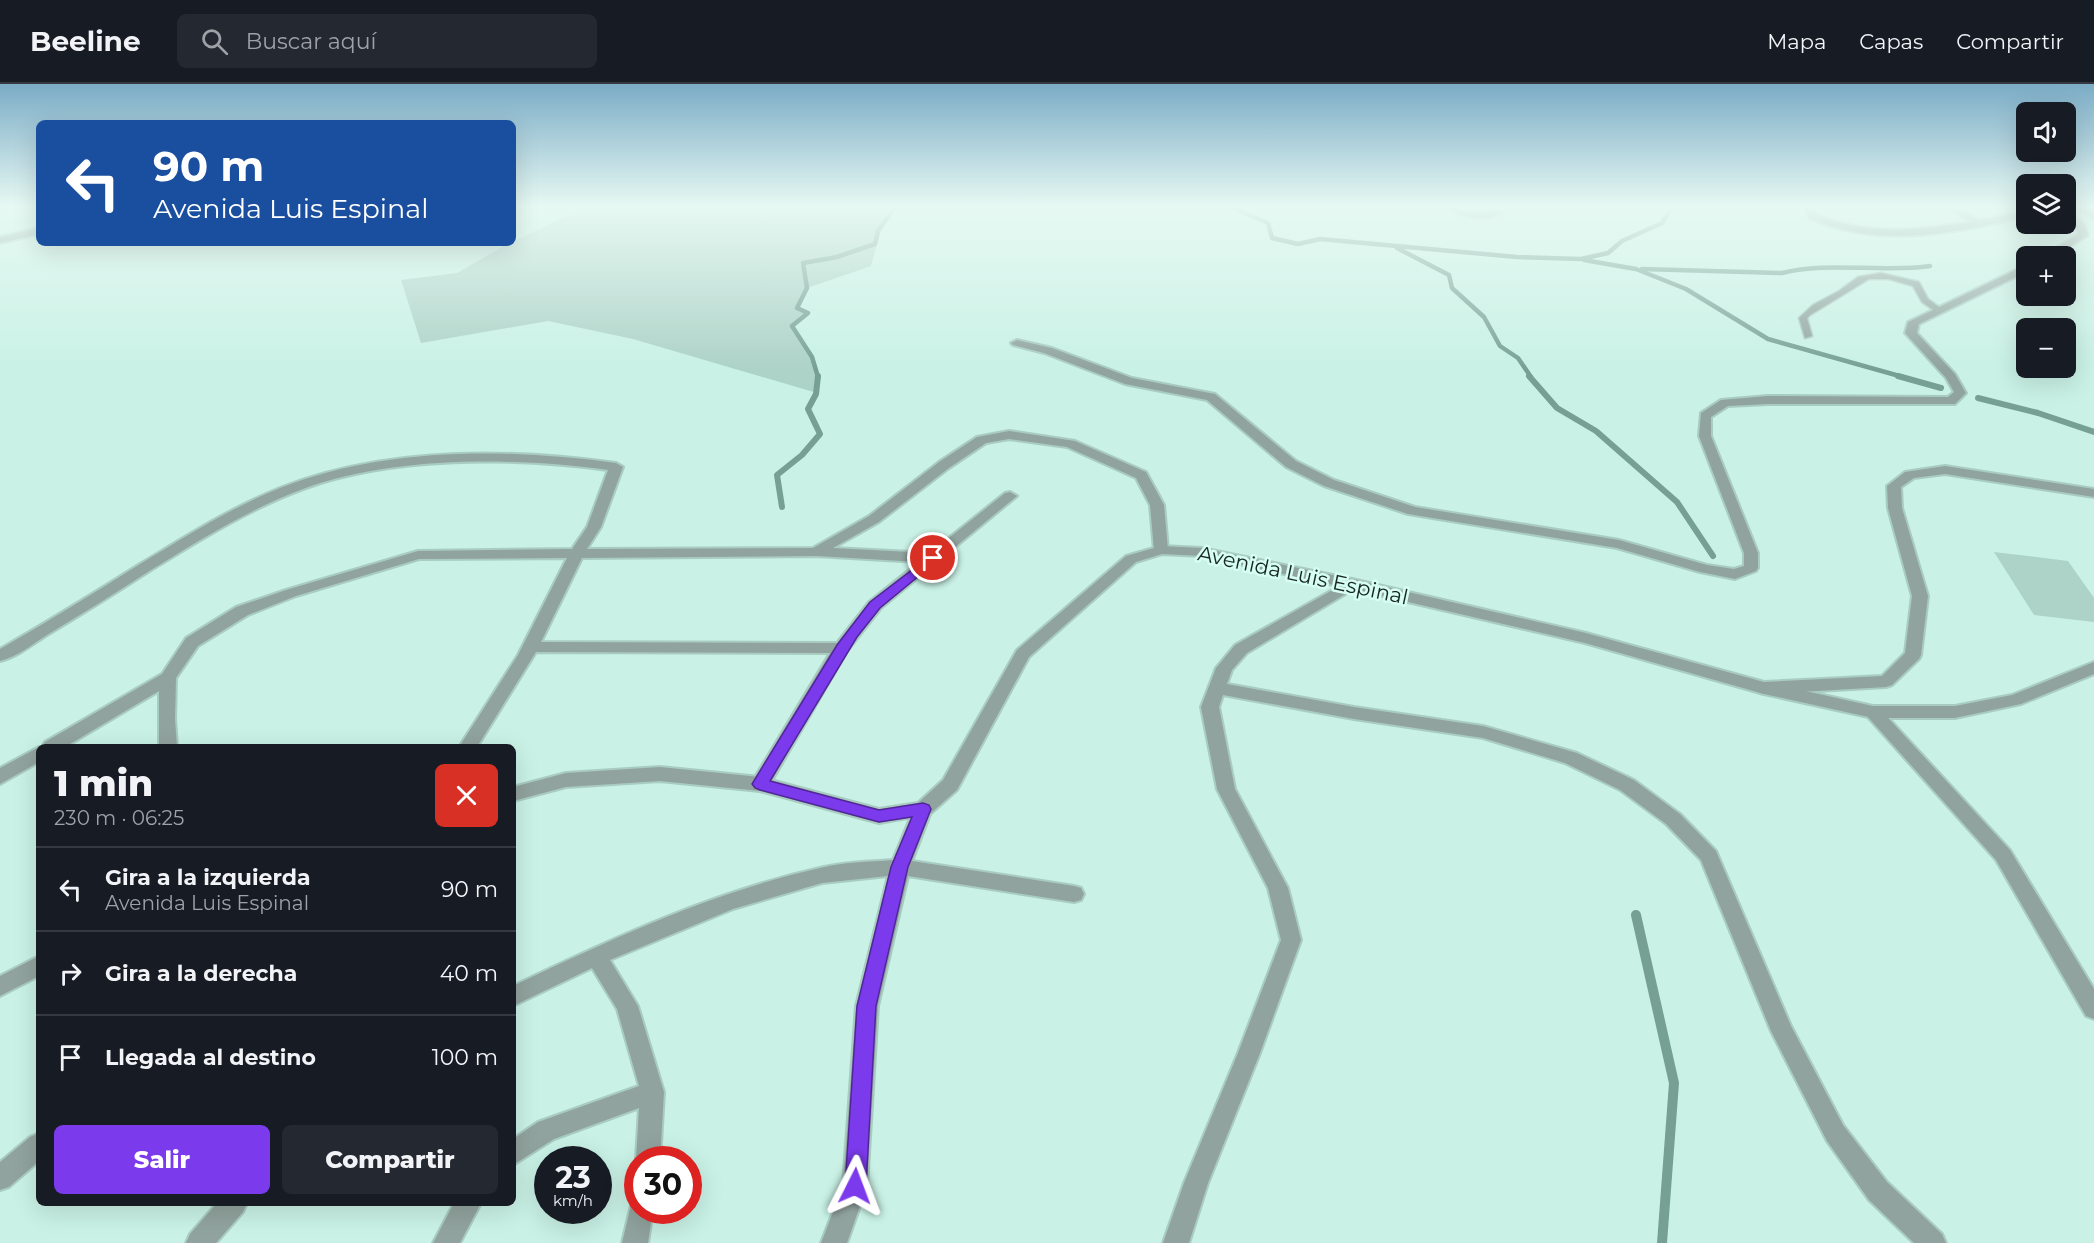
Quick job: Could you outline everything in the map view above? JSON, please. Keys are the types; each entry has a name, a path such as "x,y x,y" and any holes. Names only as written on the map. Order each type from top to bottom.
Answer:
{"street":[{"path":"1017,343 1048,350 1129,381 1211,397 1291,464 1329,483 1413,511 1619,544 1705,569 1734,574 1751,568 1751,553 1705,436 1706,416 1725,403 1767,400 1951,401 1960,393 1955,380 1923,349 1911,333 1914,322 2016,273"},
{"path":"816,552 874,519 944,465 982,440 1009,435 1070,444 1141,475 1157,505 1161,550"},
{"path":"0,656 241,511 299,486 336,475 411,463 483,458 586,462 616,467 594,527 577,553 531,646 470,744"},
{"path":"1764,688 1887,681 1913,655 1920,596 1895,508 1894,497 1894,486 1910,475 1945,470 2094,493"},
{"path":"760,784 841,648 875,605 1010,496"},
{"name":"Avenida Luis Espinal","path":"923,809 950,785 1023,654 1131,559 1161,550 1202,552 1352,584 1587,638 1764,688 1873,712 1955,712 2015,700 2094,668"},
{"path":"56,744 168,678 192,642 242,611 291,593 418,555 816,552 933,558"},
{"path":"1176,1243 1196,1183 1249,1053 1291,940 1278,888 1226,789 1210,707 1224,668 1241,649 1352,584"},
{"path":"531,646 841,648"},
{"path":"168,678 166,719 168,744"},
{"path":"1217,688 1354,713 1483,732 1571,758 1627,785 1672,819 1709,855 1782,1031 1835,1133 1878,1191 1933,1243"},
{"path":"1873,712 2003,855 2094,1009"},
{"path":"0,777 36,756"},
{"path":"516,793 566,780 660,774 760,784 879,816 923,809"},
{"path":"834,1243 855,1186 867,1006 900,867 923,809"},
{"path":"516,995 596,956 729,902 822,875 900,867 1074,894"},
{"path":"596,956 627,1006 652,1092 649,1146"},
{"path":"0,987 36,967"},
{"path":"516,1151 546,1130 652,1092"},
{"path":"0,1178 36,1148"},
{"path":"199,1243 231,1206"},
{"path":"446,1243 466,1206"},
{"path":"635,1243 638,1224"}],"lane":[{"path":"1808,336 1803,318 1812,307 1863,278 1880,276 1916,284 1925,300 1939,310"}],"shaded area":[{"path":"478,261 872,261 871,266 807,288 797,307 808,313 792,326 811,357 817,393 633,339 548,321 421,343 401,280 457,273"},
{"path":"1994,552 2068,561 2094,598 2094,622 2034,615"}],"waterway":[{"path":"814,261 803,263 807,288 797,308 808,313 792,326 812,357 818,377"},
{"path":"1422,261 1449,275 1452,288 1484,317 1500,346 1518,358 1531,377"},
{"path":"1590,261 1636,269 1686,289 1768,339 1903,377"},
{"path":"1642,269 1782,273 1836,267 1912,268 1930,266"},
{"path":"1529,376 1557,408 1596,431 1677,502 1713,556"},
{"path":"1898,376 1941,388"},
{"path":"782,507 777,475 802,455 820,434 808,409 816,394 818,377"},
{"path":"1978,398 2038,413 2094,432"},
{"path":"1636,915 1674,1083 1662,1243"}],"route":[{"path":"855,1186 867,1006 900,867 923,809 879,816 760,784 841,648 875,605 933,558"}]}
